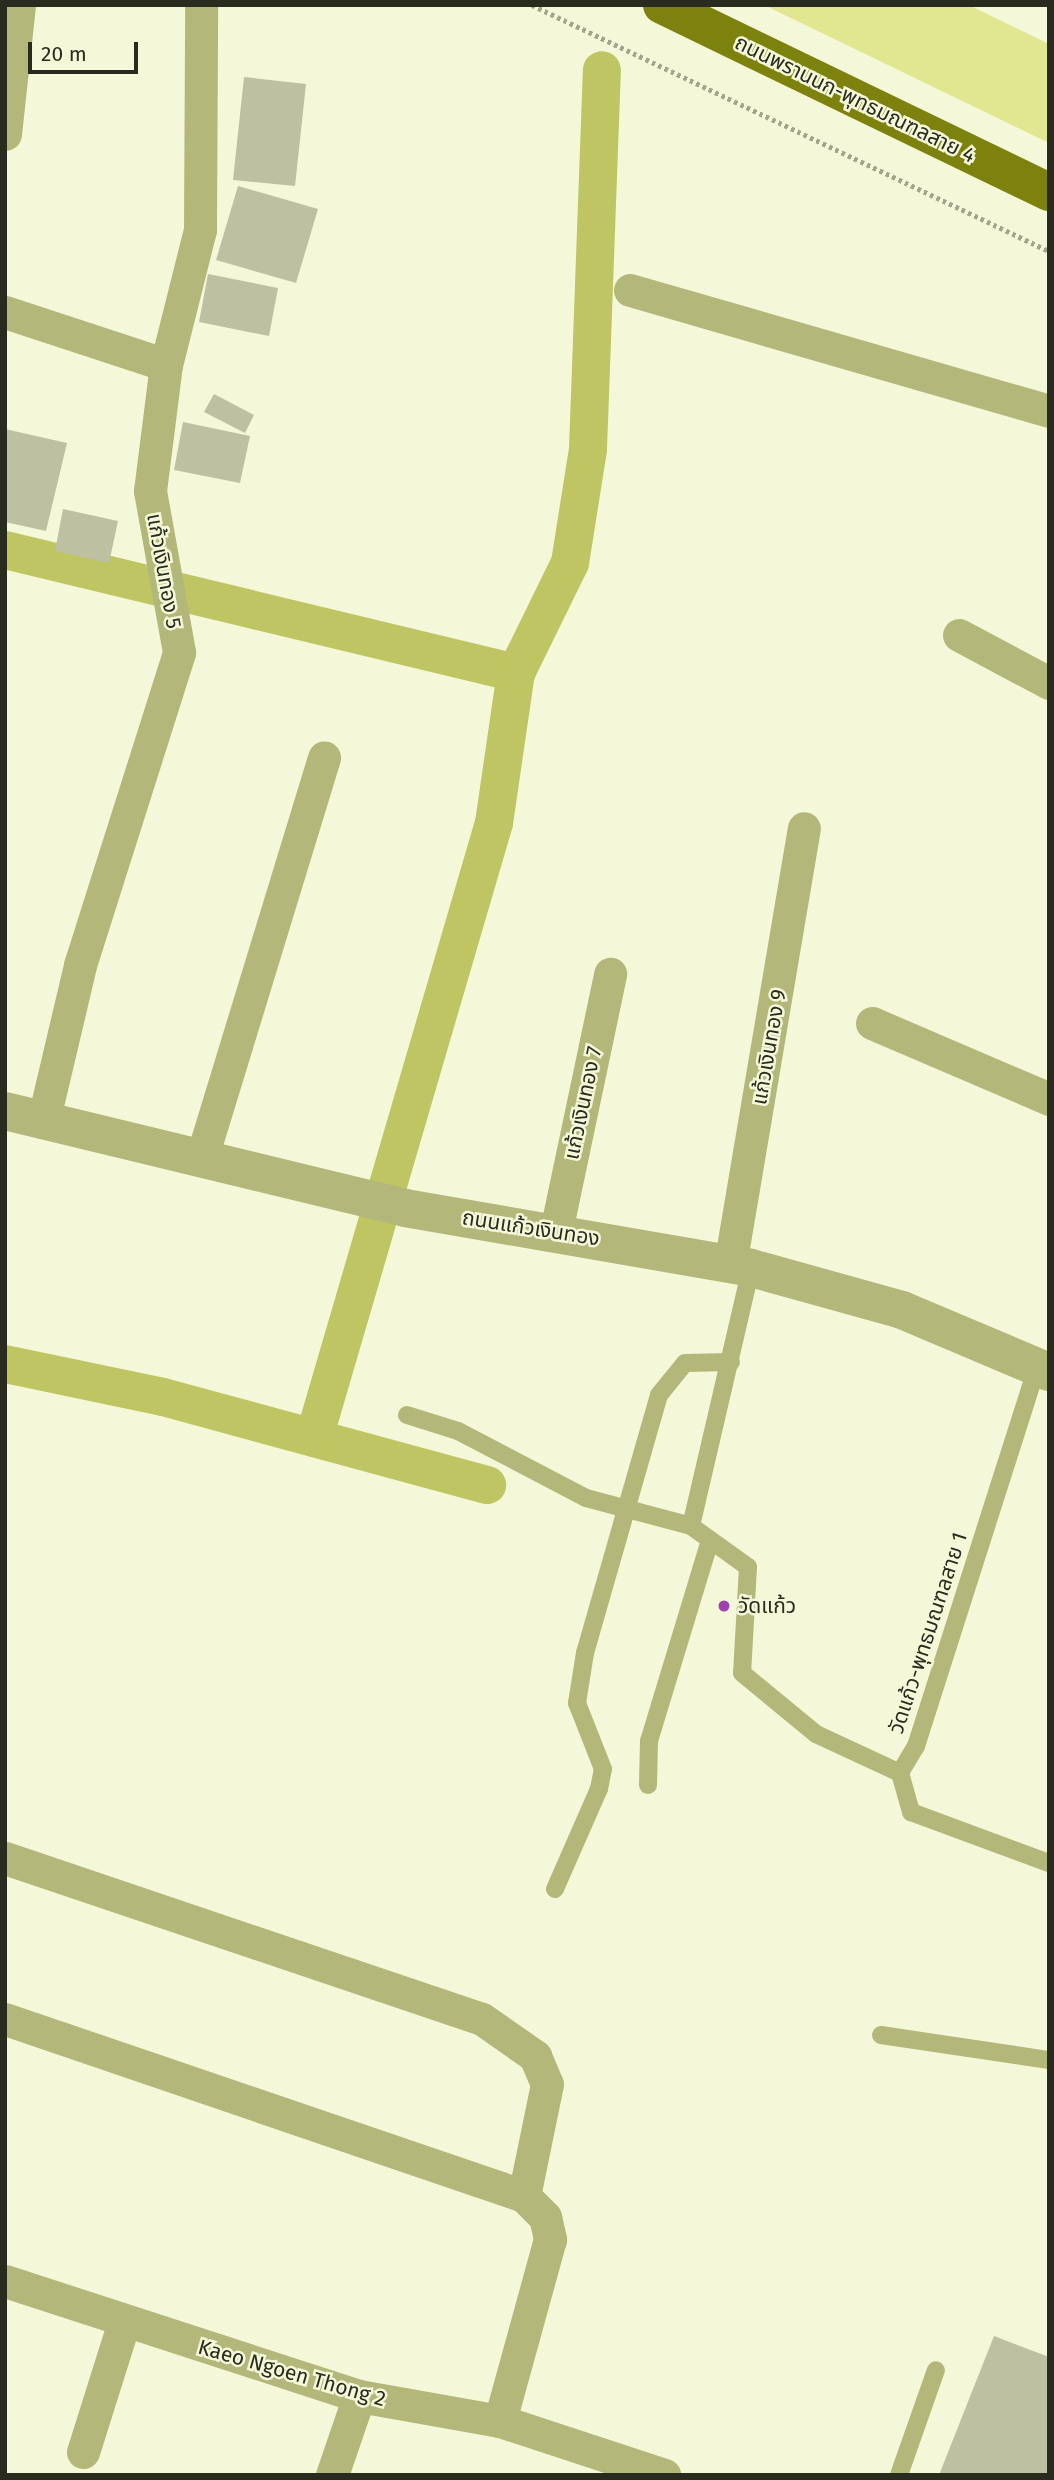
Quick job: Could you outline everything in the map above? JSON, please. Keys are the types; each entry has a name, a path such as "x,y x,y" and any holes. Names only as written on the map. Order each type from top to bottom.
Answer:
{"main road":[{"name":"ถนนพรานนก-พุทธมณฑลสาย 4","path":"662,5 1049,192"}],"street":[{"path":"5,134 19,5"},
{"name":"แก้วเงินทอง 5","path":"43,1122 80,965 179,652 171,615 164,551 150,491 166,365 200,230 201,5"},
{"path":"630,290 1049,411"},
{"path":"5,312 166,365"},
{"path":"959,635 1049,683"},
{"path":"201,1160 324,757"},
{"name":"แก้วเงินทอง 9","path":"740,1267 804,828"},
{"name":"แก้วเงินทอง 7","path":"556,1231 610,974"},
{"path":"872,1023 1049,1099"},
{"name":"ถนนแก้วเงินทอง","path":"5,1111 405,1208 556,1231 740,1267 902,1310 1043,1369"},
{"path":"5,1858 482,2019 519,2039 547,2084 524,2196"},
{"path":"5,2019 524,2196 545,2217 550,2239 500,2421"},
{"name":"Kaeo Ngoen Thong 2","path":"5,2281 124,2322 359,2396 500,2421 664,2475"},
{"path":"83,2452 124,2322"},
{"path":"332,2475 359,2396"}],"lane":[{"path":"691,1526 731,1362 740,1267"},
{"path":"555,1889 599,1789 603,1769 577,1703 584,1653 630,1513 659,1395 670,1375 685,1363 731,1362"},
{"name":"วัดแก้ว-พุทธมณฑลสาย 1","path":"900,1773 916,1746 1043,1369"},
{"path":"407,1415 458,1431 586,1498 630,1513 691,1526 748,1567 742,1673 816,1734 900,1773 911,1812 1049,1863"},
{"path":"648,1785 649,1741 710,1540"},
{"path":"881,2035 1049,2060"},
{"path":"899,2475 936,2370"}],"path":[{"path":"532,5 1049,251"}],"green space":[{"path":"764,5 969,5 1049,44 1049,143"}],"building":[{"path":"244,77 306,84 295,186 233,180"},
{"path":"238,186 318,209 296,283 216,260"},
{"path":"208,274 278,288 269,336 199,322"},
{"path":"214,394 254,415 245,433 204,412"},
{"path":"183,422 250,436 240,483 174,470"},
{"path":"5,429 67,443 46,531 5,522"},
{"path":"63,509 118,521 109,563 55,551"},
{"path":"994,2336 1049,2357 1049,2475 939,2475"}],"waterway":[{"path":"314,1438 494,823 516,673 570,563 588,449 602,70"},
{"path":"5,550 516,673"},
{"path":"5,1364 163,1397 487,1485"}],"place":[{"name":"วัดแก้ว","path":"724,1606"}]}
